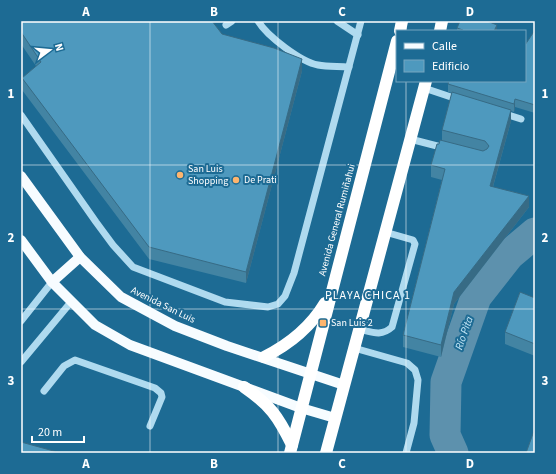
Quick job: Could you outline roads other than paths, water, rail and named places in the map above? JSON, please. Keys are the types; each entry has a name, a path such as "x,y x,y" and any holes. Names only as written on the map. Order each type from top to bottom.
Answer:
{"highway":[{"name":"Avenida General Rumiñahui","path":"291,449 396,45"},
{"path":"326,453 425,84"},
{"path":"264,357 284,346 302,332 318,315 330,295"},
{"path":"244,387 264,402 281,421 291,449"}],"main road":[{"name":"Avenida San Luis","path":"21,176 80,257 121,297 175,326 227,346 264,357 344,385"},
{"path":"21,240 52,282 71,302 95,325 130,345 301,408 335,418"},
{"path":"52,282 80,257"}],"street":[{"path":"258,21 276,41 295,54 317,65 349,67"},
{"path":"337,21 358,35"},
{"path":"21,115 112,245 133,267 225,302 268,307 278,304 285,296 294,273 361,21"},
{"path":"425,84 469,103"},
{"path":"492,110 521,119"},
{"path":"410,139 453,149"},
{"path":"359,329 377,334 386,332 392,327 415,244 413,240 385,232"},
{"path":"21,321 52,282"},
{"path":"21,362 71,302"},
{"path":"354,348 407,363 415,370 418,380 414,423 406,453"},
{"path":"44,391 64,366 75,360 156,388 161,393 162,398 150,426"}],"waterway":[{"name":"Río Pita","path":"453,453 445,435 446,382 476,297 509,255 535,233"}],"place":[{"name":"San Luis Shopping","path":"180,175"},
{"name":"De Prati","path":"236,180"},
{"name":"San Luis 2","path":"323,323"}],"district":[{"name":"PLAYA CHICA 1","path":"368,295"}]}
